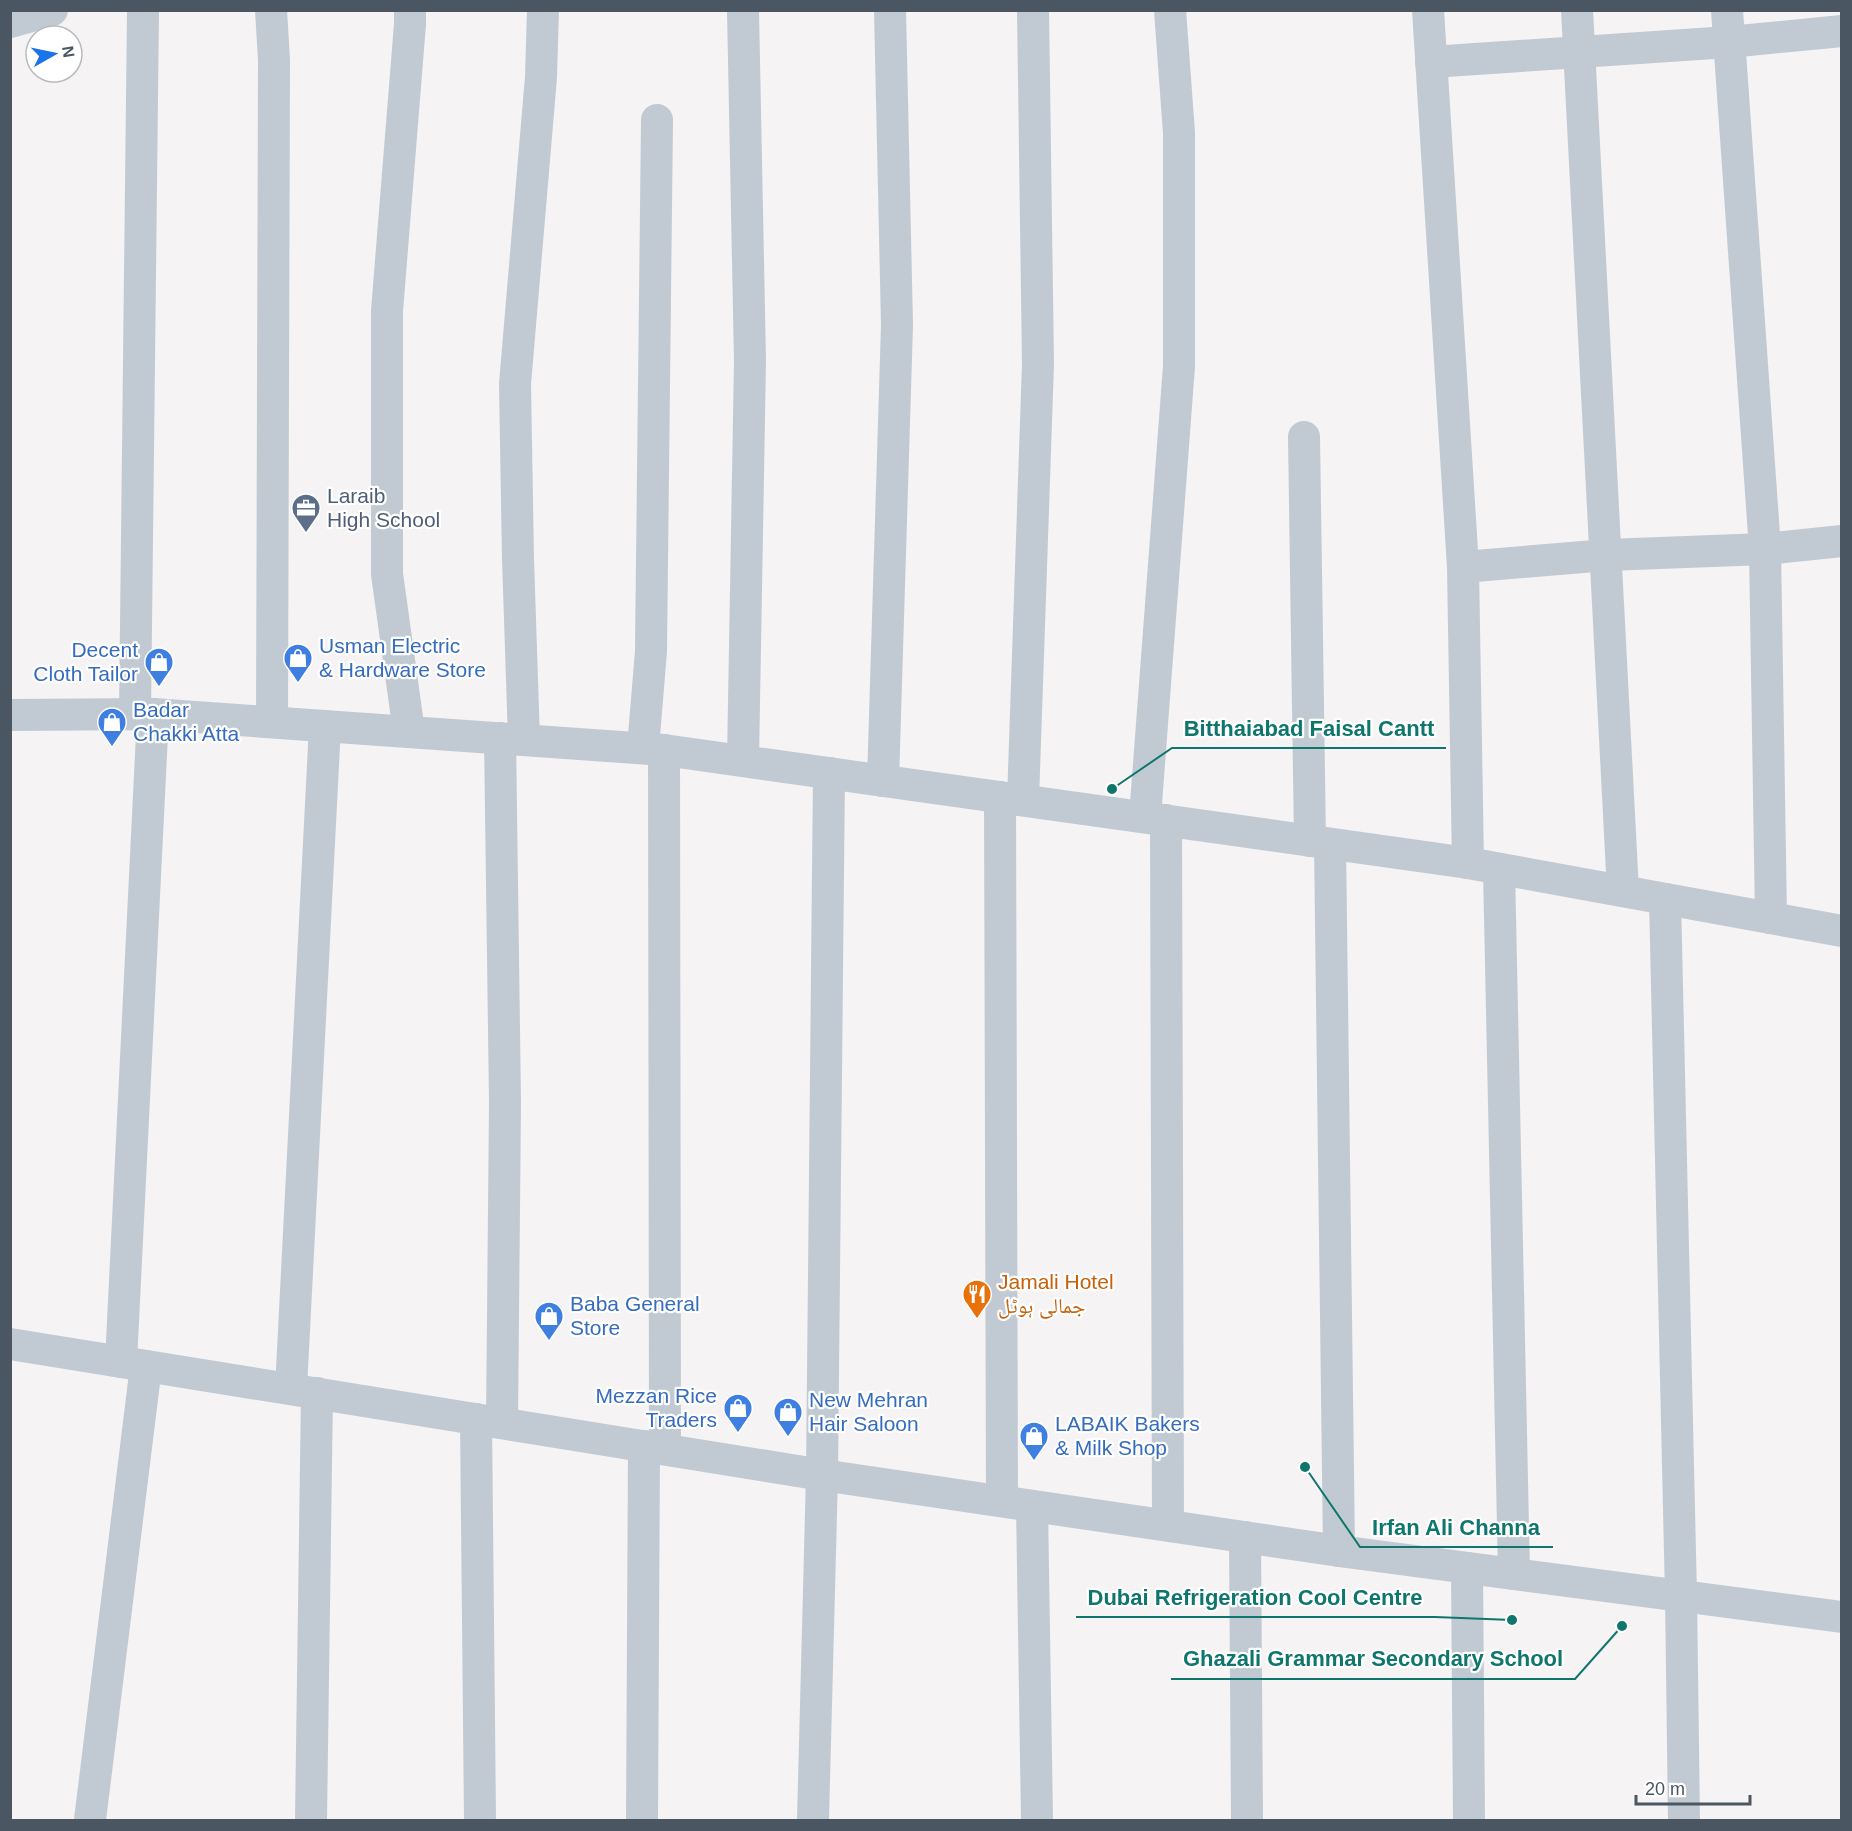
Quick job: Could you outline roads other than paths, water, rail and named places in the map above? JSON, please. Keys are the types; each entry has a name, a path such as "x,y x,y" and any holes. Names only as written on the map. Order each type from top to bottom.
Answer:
{"street":[{"path":"10,22 52,10"},
{"path":"90,1821 134,1364 144,714 143,10"},
{"path":"271,10 273,60 272,722"},
{"path":"409,732 387,574 387,311 410,10"},
{"path":"480,1821 489,1421 505,1101 518,559 515,384 541,77 543,10"},
{"path":"742,10 750,361 743,760"},
{"path":"883,781 897,325 890,10"},
{"path":"1002,1501 1012,798 1038,364 1034,10"},
{"path":"1168,1526 1155,819 1179,366 1179,133 1170,10"},
{"path":"1428,10 1463,567 1468,863"},
{"path":"1577,10 1623,891"},
{"path":"1727,10 1765,549 1771,918"},
{"path":"1431,62 1842,32"},
{"path":"642,1821 655,1448 654,749 651,651 657,120"},
{"path":"1304,436 1320,842 1338,1551"},
{"path":"1463,567 1607,555 1765,549 1842,541"},
{"path":"10,715 144,714 654,749 1468,863 1842,931"},
{"path":"311,1821 304,1391 325,726"},
{"path":"813,1821 822,1475 829,773"},
{"path":"1499,869 1514,1574"},
{"path":"1665,899 1684,1821"},
{"path":"10,1344 822,1475 1338,1551 1842,1617"},
{"path":"1032,1506 1037,1821"},
{"path":"1245,1537 1247,1821"},
{"path":"1467,1568 1469,1821"}],"place":[{"name":"Laraib High School","path":"306,534"},
{"name":"Usman Electric & Hardware Store","path":"298,684"},
{"name":"Decent Cloth Tailor","path":"159,688"},
{"name":"Badar Chakki Atta","path":"112,748"},
{"name":"Bitthaiabad Faisal Cantt","path":"1112,789"},
{"name":"Jamali Hotel جمالی ہوٹل","path":"977,1320"},
{"name":"Baba General Store","path":"549,1342"},
{"name":"Mezzan Rice Traders","path":"738,1434"},
{"name":"New Mehran Hair Saloon","path":"788,1438"},
{"name":"LABAIK Bakers & Milk Shop","path":"1034,1462"},
{"name":"Irfan Ali Channa","path":"1305,1467"},
{"name":"Dubai Refrigeration Cool Centre","path":"1512,1620"},
{"name":"Ghazali Grammar Secondary School","path":"1622,1626"}]}
